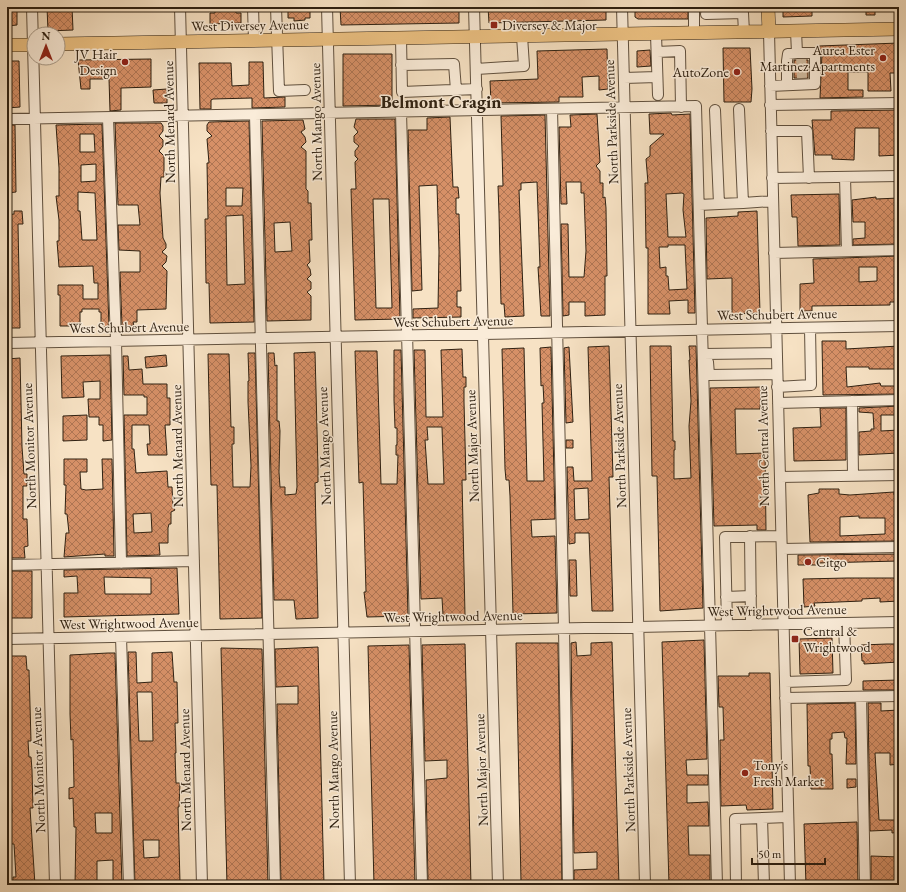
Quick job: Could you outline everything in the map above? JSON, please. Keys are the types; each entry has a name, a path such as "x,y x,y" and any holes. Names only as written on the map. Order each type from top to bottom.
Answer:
{"main road":[{"name":"North Central Avenue","path":"768,7 768,32"},
{"name":"West Diversey Avenue","path":"66,44 899,29"},
{"path":"7,45 26,45"}],"street":[{"name":"North Monitor Avenue","path":"32,7 32,26"},
{"name":"North Menard Avenue","path":"180,7 202,885"},
{"path":"253,7 254,41"},
{"path":"276,7 279,91 305,90"},
{"name":"North Mango Avenue","path":"327,7 350,885"},
{"name":"North Major Avenue","path":"474,7 498,885"},
{"name":"North Parkside Avenue","path":"622,7 645,885"},
{"path":"694,7 700,33"},
{"path":"700,33 706,10 743,10 744,32"},
{"path":"796,31 800,55"},
{"name":"North Central Avenue","path":"768,32 790,885"},
{"path":"656,34 658,95"},
{"path":"476,69 524,66 522,36"},
{"path":"401,38 402,92 476,89"},
{"path":"657,52 680,51 681,106"},
{"path":"770,86 787,85 802,82 815,84 815,53 800,55 788,54 787,85"},
{"path":"769,62 787,61"},
{"path":"402,65 454,64 456,90"},
{"name":"North Monitor Avenue","path":"34,66 55,885"},
{"path":"624,78 657,77"},
{"path":"770,105 899,103"},
{"path":"7,119 696,106 702,330 706,375 710,625 717,885"},
{"path":"552,109 564,628 568,885"},
{"path":"739,109 743,203"},
{"path":"715,110 719,204"},
{"path":"401,112 422,885"},
{"path":"255,115 275,885"},
{"path":"108,118 116,341 121,563"},
{"path":"771,132 807,131 809,178"},
{"path":"772,178 899,176"},
{"path":"845,177 847,251"},
{"path":"699,205 773,201"},
{"path":"774,253 899,250"},
{"name":"West Schubert Avenue","path":"7,343 899,326"},
{"path":"778,387 811,385 810,328"},
{"path":"705,354 777,353"},
{"path":"706,375 777,374"},
{"path":"778,402 899,400"},
{"path":"852,401 853,476"},
{"path":"780,477 899,475"},
{"path":"750,536 752,625"},
{"path":"727,625 725,537 781,536"},
{"path":"782,549 899,546"},
{"path":"7,565 194,561"},
{"path":"726,597 751,596"},
{"name":"West Wrightwood Avenue","path":"7,639 899,622"},
{"path":"785,682 846,680 844,623"},
{"path":"121,637 129,885"},
{"path":"785,698 899,696"},
{"path":"861,697 865,885"},
{"path":"736,885 735,819 788,817"},
{"path":"762,818 764,885"}],"building":[{"path":"7,7 17,7 17,25 7,26"},
{"path":"47,7 72,7 73,30 66,30 66,26 48,26"},
{"path":"215,7 236,7 236,13 241,13 241,23 210,24 210,13 215,13"},
{"path":"288,7 310,7 310,18 294,21 294,18 288,18"},
{"path":"340,7 459,7 459,23 341,25"},
{"path":"488,7 606,7 606,20 489,23"},
{"path":"635,7 688,7 688,19 638,19 635,17"},
{"path":"783,7 812,7 812,16 783,17"},
{"path":"866,7 875,7 875,15 866,15"},
{"path":"899,43 899,73 890,73 891,91 868,91 868,72 848,72 848,90 863,90 863,97 820,98 822,53 819,46"},
{"name":"AutoZone","path":"723,48 750,48 752,89 751,102 724,102"},
{"path":"607,49 608,89 599,90 599,76 582,77 583,97 559,97 559,102 491,103 490,81 538,79 537,51"},
{"path":"650,50 651,66 637,67 637,51"},
{"path":"343,54 392,54 392,105 343,106"},
{"path":"151,59 151,87 121,88 121,110 110,111 109,79 90,79 90,89 81,89 78,60"},
{"path":"794,60 808,60 808,78 794,78"},
{"path":"7,61 19,61 20,107 7,108"},
{"path":"249,62 263,62 264,98 285,97 285,107 252,108 252,98 213,99 211,100 211,109 200,109 199,63 231,63 232,86 249,85"},
{"path":"167,89 167,103 154,103 153,90"},
{"path":"899,110 899,155 879,156 879,128 855,128 854,160 832,159 832,155 815,155 812,120 831,120 831,111"},
{"path":"597,114 600,162 596,166 600,171 600,183 603,183 603,198 605,197 606,208 607,276 605,276 605,315 585,316 585,302 569,302 569,315 563,316 561,224 568,224 569,277 584,277 586,251 584,193 581,193 581,182 566,182 567,204 561,204 559,127 571,127 570,115"},
{"path":"649,114 690,114 695,313 688,313 688,300 669,301 670,314 648,314 648,248 646,248 645,183 648,183 646,159 650,156 650,146 664,134 650,134","holes":["666,194 684,194 683,210 686,237 668,237","668,245 685,245 687,289 669,290 666,267 660,268 659,247 668,247"]},
{"path":"545,115 550,316 541,316 538,267 540,267 537,182 521,183 521,190 519,190 524,316 505,317 504,304 501,304 498,186 503,186 501,116"},
{"path":"450,117 453,187 458,187 459,198 456,198 456,214 459,214 461,291 457,291 457,307 461,307 461,317 413,318 413,309 438,308 439,252 437,185 419,186 422,290 412,291 408,130 427,130 427,118"},
{"path":"356,119 395,119 400,319 355,320 351,189 356,189 355,162 358,159 355,156 355,151 359,146 354,142 354,136 358,132 354,127","holes":["373,199 389,199 392,308 376,308"]},
{"path":"303,120 305,129 301,132 305,137 306,142 301,147 306,151 306,189 308,191 308,203 311,203 312,240 309,240 310,262 307,265 310,269 311,275 307,279 311,282 311,289 307,292 311,296 311,320 267,321 262,121","holes":["290,222 292,251 275,252 274,223"]},
{"path":"249,121 254,322 210,323 209,283 206,283 205,219 208,219 207,163 209,163 207,139 212,136 207,131 207,125 209,122","holes":["226,188 243,188 242,206 226,206","243,215 245,284 227,285 226,216"]},
{"path":"115,123 161,123 163,126 163,131 159,136 163,140 163,146 159,151 164,156 164,177 161,177 160,193 163,238 166,244 166,248 162,252 167,256 166,262 162,266 167,271 166,309 137,310 137,322 133,322 134,326 122,326 120,272 140,272 140,251 119,250 118,225 140,225 138,205 118,205"},
{"path":"102,124 109,327 101,327 101,312 99,312 99,309 82,309 82,312 80,312 80,326 60,326 60,295 58,295 58,285 83,285 83,299 98,299 98,283 94,283 93,266 59,267 57,241 59,241 59,220 56,196 59,196 59,168 56,125","holes":["80,134 94,134 95,152 80,152","96,164 96,181 81,182 81,165","78,192 95,193 97,240 82,240 80,211 78,211"]},
{"path":"7,125 15,125 16,192 7,193"},
{"path":"839,194 840,245 798,246 797,217 792,217 791,195"},
{"path":"876,197 876,199 899,198 899,244 853,245 853,239 865,238 865,222 853,222 852,200"},
{"path":"14,211 22,211 23,224 18,224 20,328 7,328 7,215 14,214"},
{"path":"757,211 760,313 732,314 732,278 707,279 706,218 738,216 738,212"},
{"path":"899,256 899,302 890,302 890,305 812,306 812,311 800,311 800,284 814,283 813,259","holes":["859,267 877,267 877,281 859,282"]},
{"path":"822,341 846,341 846,349 899,346 899,369 846,367 847,387 880,383 881,386 899,386 899,394 823,395"},
{"path":"609,346 613,477 609,477 613,611 592,611 589,533 575,533 575,543 569,544 567,467 573,467 574,481 592,481 588,347","holes":["588,488 589,519 575,520 574,489"]},
{"path":"650,346 671,346 673,441 675,441 674,479 691,478 689,426 691,401 689,346 696,346 703,608 660,611 657,476 652,476"},
{"path":"551,347 555,519 531,520 532,537 555,536 557,613 513,614 510,496 509,480 506,480 505,469 502,349 524,348 527,481 544,481 542,403 544,403 543,385 541,386 540,348"},
{"path":"569,347 573,422 566,423 564,348"},
{"path":"462,349 463,377 466,377 464,402 466,480 462,480 465,615 443,615 442,598 421,599 414,350 425,350 426,417 443,417 441,350","holes":["427,427 442,427 444,484 428,484 425,440 428,440"]},
{"path":"394,350 401,350 408,616 367,617 364,592 366,592 363,482 359,483 355,351 377,351 381,484 397,484 398,455 396,455 397,428 395,428"},
{"path":"315,352 318,469 318,482 315,483 318,618 296,619 294,600 274,600 268,353 274,353 275,366 277,365 277,421 279,421 280,431 279,472 280,487 285,487 285,495 296,494 297,487 294,353"},
{"path":"248,353 255,353 262,618 220,619 217,485 211,485 208,354 229,354 231,427 234,427 234,444 232,444 233,487 250,487 251,466 248,402"},
{"path":"110,355 112,440 103,441 103,425 99,425 99,417 89,417 88,399 100,399 100,381 83,382 84,397 62,398 61,356"},
{"path":"166,355 167,366 146,368 145,357"},
{"path":"123,356 128,356 129,370 142,369 143,384 167,384 167,398 170,398 170,425 165,425 167,455 148,455 147,444 150,444 149,425 132,425 132,449 134,449 136,473 167,471 168,487 172,487 173,507 175,510 171,512 171,524 169,524 168,528 168,543 159,543 160,555 127,556 124,415 147,415 147,397 144,397 144,395 124,395","holes":["151,513 152,532 134,533 133,514"]},
{"path":"20,358 22,447 24,474 27,474 27,486 23,486 23,519 27,519 28,546 24,547 25,558 7,558 7,549 9,549 9,532 7,532 7,359"},
{"path":"761,387 760,409 735,409 736,454 765,453 766,530 757,530 757,525 714,526 710,388"},
{"path":"899,406 899,415 881,415 881,431 899,430 899,453 859,455 859,432 871,431 871,429 874,429 873,413 859,412 859,408"},
{"path":"820,408 846,408 846,460 794,461 793,428 821,427"},
{"path":"87,415 87,440 63,441 63,416"},
{"path":"566,440 573,440 573,448 566,448"},
{"path":"64,459 87,459 87,472 80,472 81,489 86,490 103,489 102,459 112,459 114,556 105,556 105,554 64,557 66,533 69,533 67,514 65,514 66,485 64,485"},
{"path":"819,489 839,489 839,494 850,495 894,492 894,495 899,495 899,541 810,542 808,495 819,493","holes":["859,516 859,518 885,518 885,534 840,536 840,517"]},
{"path":"899,554 899,561 818,563 818,565 798,565 798,555"},
{"path":"569,560 576,560 577,596 570,596"},
{"path":"177,568 179,614 64,617 64,593 78,593 77,576 64,577 64,570","holes":["104,577 151,578 151,594 105,594"]},
{"path":"7,571 32,571 32,618 7,618"},
{"path":"899,578 899,601 880,602 880,598 862,599 862,601 814,603 815,606 804,607 803,579"},
{"path":"832,638 833,673 800,674 799,639"},
{"path":"704,640 707,759 686,760 687,775 708,775 708,785 687,785 687,803 708,802 709,826 688,826 689,855 710,855 710,885 669,885 662,642"},
{"path":"576,642 577,656 591,655 591,643 612,642 619,885 574,885 574,870 597,869 597,852 574,853 571,643"},
{"path":"516,643 558,643 562,885 522,885 521,882"},
{"path":"465,644 471,885 442,885 442,882 428,883 426,780 447,778 447,760 425,761 422,645"},
{"path":"899,644 899,662 864,664 864,661 862,661 861,645"},
{"path":"409,645 415,883 374,885 368,646"},
{"path":"318,647 324,885 281,885 277,704 298,704 298,686 276,687 275,649"},
{"path":"221,648 262,649 268,884 227,885"},
{"path":"128,652 136,652 137,683 152,682 152,653 172,652 174,682 177,682 178,723 175,723 175,753 176,783 180,783 178,807 180,883 135,885","holes":["137,692 152,692 153,741 139,741","143,840 159,840 159,857 144,858"]},
{"path":"115,653 122,885 113,885 113,860 97,861 97,885 75,885 76,827 74,827 73,798 69,799 69,788 74,787 73,739 71,740 70,714 70,655","holes":["95,813 112,813 112,833 96,833"]},
{"path":"7,656 26,656 27,670 29,670 31,741 28,741 32,770 33,808 30,808 35,885 13,885 13,877 16,877 14,844 7,844 7,813 12,813 11,796 8,797 7,784 9,784"},
{"name":"Tony's Fresh Market","path":"749,673 770,673 773,809 747,810 746,805 721,806 720,740 724,740 723,707 719,707 718,676 749,676"},
{"path":"899,680 899,690 863,690 863,681"},
{"path":"855,703 856,764 846,764 847,738 845,738 844,732 832,733 832,739 830,739 830,754 832,754 833,789 811,789 810,766 808,766 807,704"},
{"path":"868,703 881,703 881,711 899,710 899,764 890,765 890,753 875,753 879,820 899,820 899,832 892,833 892,830 870,831"},
{"path":"847,779 856,779 856,787 847,788"},
{"path":"857,822 858,885 806,885 804,824"},
{"path":"871,856 899,857 899,885 871,885"}],"tunnel":[{"path":"801,57 802,78"}],"place":[{"name":"Diversey & Major","path":"494,25"},
{"name":"Aurea Ester Martinez Apartments","path":"883,58"},
{"name":"JV Hair Design","path":"125,62"},
{"name":"AutoZone","path":"737,72"},
{"name":"Citgo","path":"808,562"},
{"name":"Central & Wrightwood","path":"795,639"},
{"name":"Tony's Fresh Market","path":"745,773"}],"district":[{"name":"Belmont Cragin","path":"441,102"}]}
